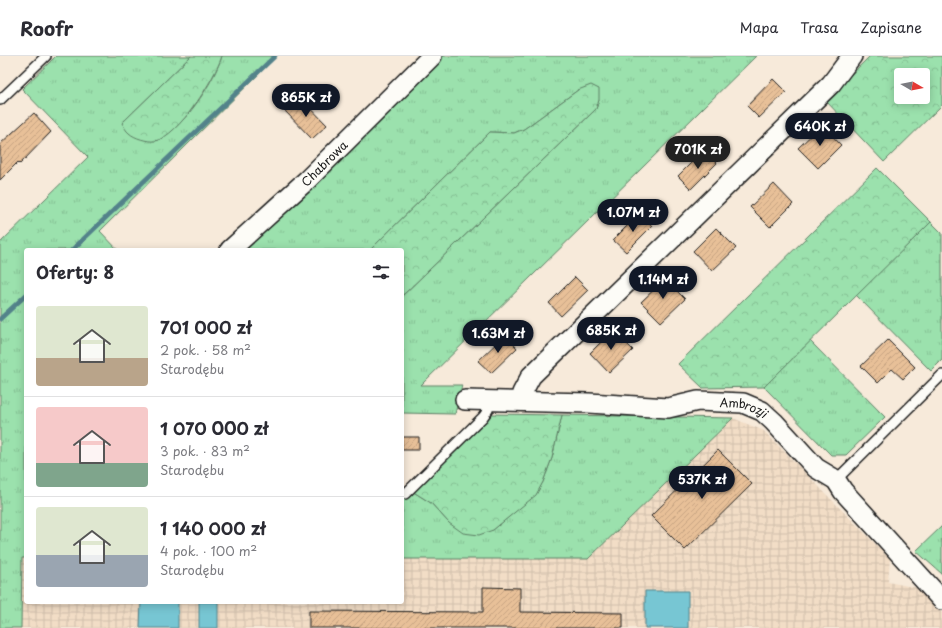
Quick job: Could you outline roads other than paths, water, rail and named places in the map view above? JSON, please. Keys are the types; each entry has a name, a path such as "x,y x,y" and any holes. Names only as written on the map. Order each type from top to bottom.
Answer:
{"street":[{"name":"Chabrowa","path":"232,248 307,180 432,56"},
{"path":"522,401 522,393 531,376 831,84 852,56"},
{"name":"Ambrozji","path":"465,400 603,403 668,408 698,401 743,403 762,411 816,468 836,480 843,491 942,600"}],"lane":[{"path":"0,100 46,56"},
{"path":"836,480 942,375"},
{"path":"405,494 484,418 490,401"}],"water":[{"path":"645,591 688,591 688,628 645,628"},
{"path":"141,604 178,604 178,628 140,628"},
{"path":"199,604 218,604 218,628 199,628"}],"waterway":[{"path":"74,248 275,56"},
{"path":"0,319 24,297"}]}
